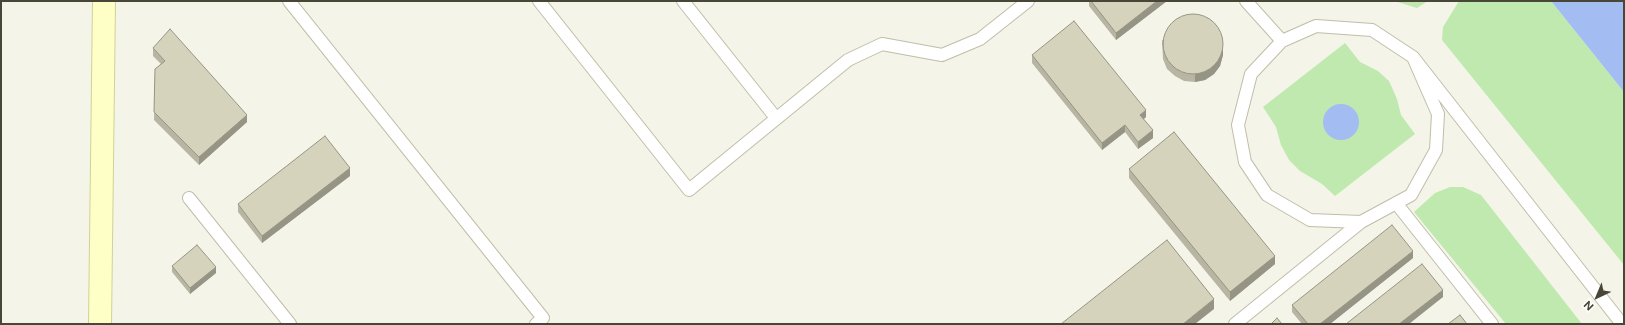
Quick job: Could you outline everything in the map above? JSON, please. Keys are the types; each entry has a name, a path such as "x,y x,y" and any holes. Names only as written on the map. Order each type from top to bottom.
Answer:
{"street":[{"path":"100,324 104,1"}],"lane":[{"path":"289,1 544,318 536,324"},
{"path":"539,1 688,190 848,60 882,44 942,54 980,39 1028,1"},
{"path":"683,1 776,118"},
{"path":"1246,1 1282,41"},
{"path":"1361,222 1310,220 1267,195 1246,162 1238,125 1251,74 1282,41 1316,26 1372,30 1413,57 1622,324"},
{"path":"1235,324 1361,222 1410,195 1436,150 1438,114 1413,57"},
{"path":"189,198 290,324"},
{"path":"1396,203 1492,324"}],"green space":[{"path":"1394,1 1428,1 1417,8"},
{"path":"1459,1 1551,1 1624,92 1624,265 1442,40 1443,27"},
{"path":"1345,43 1360,62 1378,71 1389,81 1397,99 1401,115 1415,134 1335,196 1322,184 1300,171 1289,160 1281,145 1276,127 1263,107"},
{"path":"1450,187 1463,187 1481,195 1582,324 1506,324 1414,212 1435,193"}],"water":[{"path":"1551,1 1624,1 1624,92"},
{"path":"1345,104 1354,109 1358,115 1358,129 1354,135 1345,140 1337,140 1328,135 1324,129 1323,118 1328,109 1334,105"}],"building":[{"path":"1091,1 1157,1 1116,33"},
{"path":"1187,14 1199,14 1210,19 1218,27 1223,38 1221,56 1210,69 1199,74 1187,74 1176,69 1168,61 1163,50 1163,38 1168,27 1176,19"},
{"path":"1074,21 1146,110 1140,115 1153,130 1138,142 1125,125 1102,143 1032,55"},
{"path":"170,29 247,115 199,157 154,112 155,69 165,61 153,48"},
{"path":"1174,132 1275,256 1230,292 1129,169"},
{"path":"325,136 350,168 262,236 238,204"},
{"path":"1392,225 1413,251 1320,324 1308,324 1292,305"},
{"path":"1167,240 1214,299 1183,324 1061,324"},
{"path":"197,245 216,267 190,288 172,266"},
{"path":"1422,264 1443,290 1399,324 1346,324"},
{"path":"1460,315 1467,324 1448,324"},
{"path":"1277,318 1282,324 1271,324"}]}
